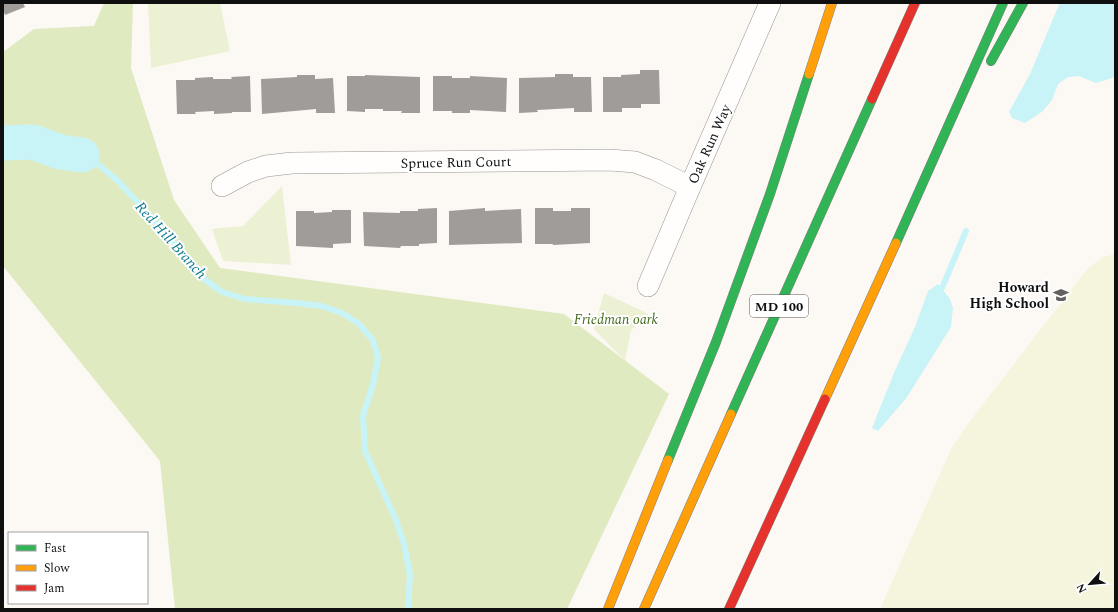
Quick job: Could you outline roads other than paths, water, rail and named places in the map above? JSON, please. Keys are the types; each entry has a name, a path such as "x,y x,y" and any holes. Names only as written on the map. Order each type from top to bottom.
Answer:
{"highway":[{"path":"608,609 716,342 770,194 832,3"},
{"name":"MD 100","path":"644,609 915,3"},
{"path":"730,609 923,183 1002,3"},
{"path":"985,72 1023,3"},
{"path":"923,183 973,92"}],"street":[{"name":"Oak Run Way","path":"648,286 770,3"},
{"name":"Spruce Run Court","path":"222,186 248,172 266,166 292,163 610,160 635,162 656,170 690,187"}],"water":[{"path":"1060,3 1115,3 1115,77 1096,83 1079,76 1068,77 1058,84 1052,100 1043,111 1025,123 1012,118 1009,112 1030,74"},
{"path":"938,284 950,299 953,308 951,327 907,397 878,431 872,428 894,373 915,327 928,291"}],"waterway":[{"name":"Red Hill Branch","path":"3,143 33,142 60,152 82,155"},
{"name":"Red Hill Branch","path":"82,155 99,165 118,181 187,257 200,276 222,292 245,299 322,306 342,313 358,323 373,340 378,358 373,384 363,416 365,451 396,520 404,544 410,575 408,605 410,609"},
{"path":"942,288 966,231"}],"place":[{"name":"Howard High School","path":"1061,295"}],"park label":[{"name":"Friedman oark","path":"616,319"}]}
